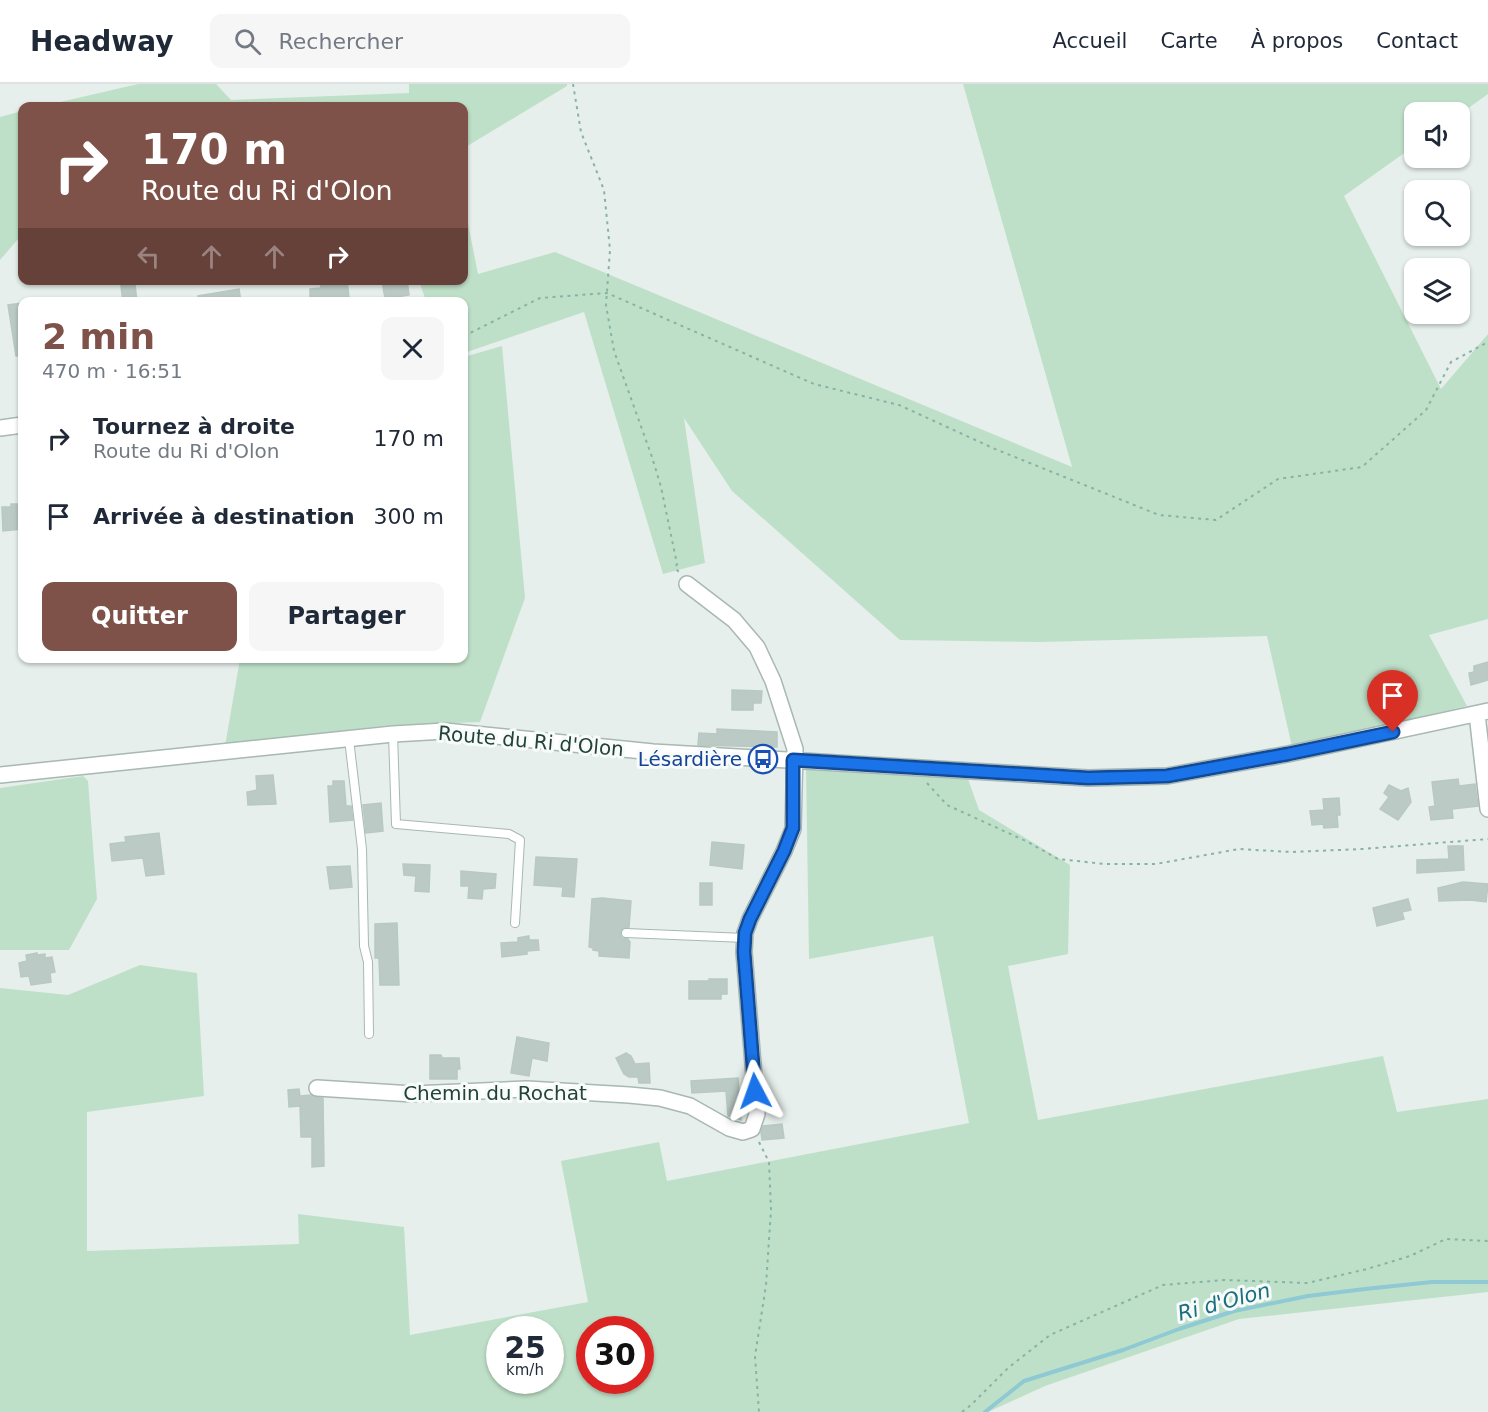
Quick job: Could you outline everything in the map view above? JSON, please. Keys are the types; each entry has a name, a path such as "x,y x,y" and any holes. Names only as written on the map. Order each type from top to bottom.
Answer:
{"street":[{"path":"0,428 18,425"},
{"path":"687,584 734,620 757,647 772,681 795,749 793,828 750,919 745,938 757,1114 752,1129"},
{"path":"1483,712 1488,809"},
{"name":"Route du Ri d'Olon","path":"0,775 393,734 445,731 653,752 914,769 1088,778 1167,776 1288,754 1483,712"},
{"name":"Chemin du Rochat","path":"317,1088 413,1094 527,1089 629,1095 660,1098 690,1106 729,1128 743,1132 752,1129"}],"lane":[{"path":"393,734 396,824 509,834 520,840 515,923"},
{"path":"349,739 362,849 369,1034"},
{"path":"626,933 745,938"}],"path":[{"path":"573,84 581,132 604,190 610,250 606,305 614,351 661,487 677,564 675,568 687,584"},
{"path":"468,334 540,298 607,293 814,384 899,405 995,449 1159,515 1216,520 1278,479 1362,467 1426,410 1451,362 1488,342"},
{"path":"914,769 947,805 1028,842 1058,859 1105,864 1156,864 1239,849 1291,852 1488,839"},
{"path":"752,1129 769,1162 771,1210 766,1285 755,1356 759,1412"},
{"path":"962,1412 1008,1368 1050,1335 1162,1285 1224,1280 1307,1283 1410,1256 1446,1239 1488,1241"}],"green space":[{"path":"138,84 216,84 231,100 409,93 409,84 567,84 468,146 468,102 60,102"},
{"path":"963,84 1488,84 1488,94 1470,107 1470,102 1404,102 1404,153 1344,196 1404,315 1404,324 1408,324 1441,389 1488,334 1488,619 1429,635 1467,706 1292,747 1267,636 1040,642 900,640 732,491 684,418 705,563 663,574 584,312 468,352 468,297 425,297 420,285 468,285 468,223 478,274 555,252 1072,467"},
{"path":"18,112 18,239 0,260 0,117"},
{"path":"502,346 525,598 480,722 382,726 225,746 239,663 468,663 468,356"},
{"path":"806,766 967,776 979,810 1070,865 1068,954 1008,966 1038,1120 1383,1056 1397,1112 1488,1099 1488,1292 1239,1319 1045,1386 988,1412 0,1412 0,988 68,995 140,965 197,973 204,1096 87,1112 87,1251 299,1244 298,1214 404,1227 410,1335 486,1321 486,1394 564,1394 564,1316 512,1316 588,1302 561,1161 659,1142 667,1181 969,1123 933,936 809,959"},
{"path":"83,776 88,781 97,899 69,950 0,950 0,788"}],"building":[{"path":"135,285 136,297 122,297 121,286"},
{"path":"321,285 348,285 349,297 310,297 310,289 321,288"},
{"path":"383,285 408,285 409,295 385,297"},
{"path":"239,289 240,297 198,297"},
{"path":"18,304 18,356 16,356 8,305"},
{"path":"11,504 18,504 18,529 3,531 2,507 11,507"},
{"path":"1488,662 1488,680 1471,685 1469,673 1474,672 1474,666"},
{"path":"732,690 762,691 761,703 753,703 753,710 732,710"},
{"path":"717,729 777,732 777,747 698,745 699,733 717,734"},
{"path":"273,775 276,804 248,805 247,792 257,790 256,776"},
{"path":"1458,779 1459,786 1475,784 1478,806 1452,809 1453,818 1431,820 1429,807 1435,806 1432,782"},
{"path":"333,781 344,781 346,806 351,806 353,820 330,822 328,786 333,786"},
{"path":"1389,785 1401,791 1408,788 1411,802 1398,820 1380,809 1389,797 1384,793"},
{"path":"1339,798 1338,827 1324,828 1323,824 1312,825 1310,811 1324,810 1323,799"},
{"path":"381,803 383,831 366,833 363,805"},
{"path":"159,833 164,874 146,876 143,858 112,861 110,844 126,842 125,837"},
{"path":"712,842 744,845 742,869 710,865"},
{"path":"1448,846 1463,846 1464,870 1417,873 1417,860 1449,859"},
{"path":"536,857 577,859 574,897 562,896 563,887 534,885"},
{"path":"403,864 430,865 429,892 415,891 416,876 404,875"},
{"path":"350,866 352,887 330,889 327,867"},
{"path":"461,871 496,874 495,888 483,889 482,899 468,898 469,886 461,886"},
{"path":"1463,882 1488,884 1486,902 1439,901 1438,888"},
{"path":"700,883 712,883 712,905 700,905"},
{"path":"592,899 631,901 629,927 623,928 620,933 622,938 630,942 629,958 599,956 599,951 589,947"},
{"path":"1408,899 1411,910 1402,912 1404,919 1377,926 1373,908"},
{"path":"397,923 399,985 380,985 379,958 375,958 375,924"},
{"path":"529,936 529,940 538,940 539,950 502,957 501,943 518,942 518,938"},
{"path":"37,953 37,955 45,954 45,958 52,957 55,972 50,973 51,982 31,985 29,976 21,977 19,963 27,961 26,955"},
{"path":"709,979 727,979 727,994 721,994 721,999 689,999 689,981 709,981"},
{"path":"517,1037 549,1043 547,1061 532,1058 529,1076 511,1073"},
{"path":"626,1053 631,1056 635,1064 649,1063 650,1083 639,1083 638,1077 629,1077 624,1074 616,1058"},
{"path":"430,1055 459,1058 460,1069 457,1069 457,1079 430,1079"},
{"path":"738,1078 741,1120 728,1116 726,1091 692,1093 691,1081"},
{"path":"299,1089 300,1096 311,1095 323,1098 324,1166 312,1167 312,1137 301,1137 300,1106 289,1107 288,1090"},
{"path":"782,1124 784,1138 762,1140 763,1126"}],"waterway":[{"name":"Ri d'Olon","path":"985,1412 1024,1381 1123,1350 1234,1311 1308,1296 1365,1289 1432,1282 1488,1282"}],"place":[{"name":"Lésardière","path":"763,759"}],"route":[{"path":"755,1091 744,952 745,933 793,828 793,760 1088,778 1167,776 1393,732"}]}
